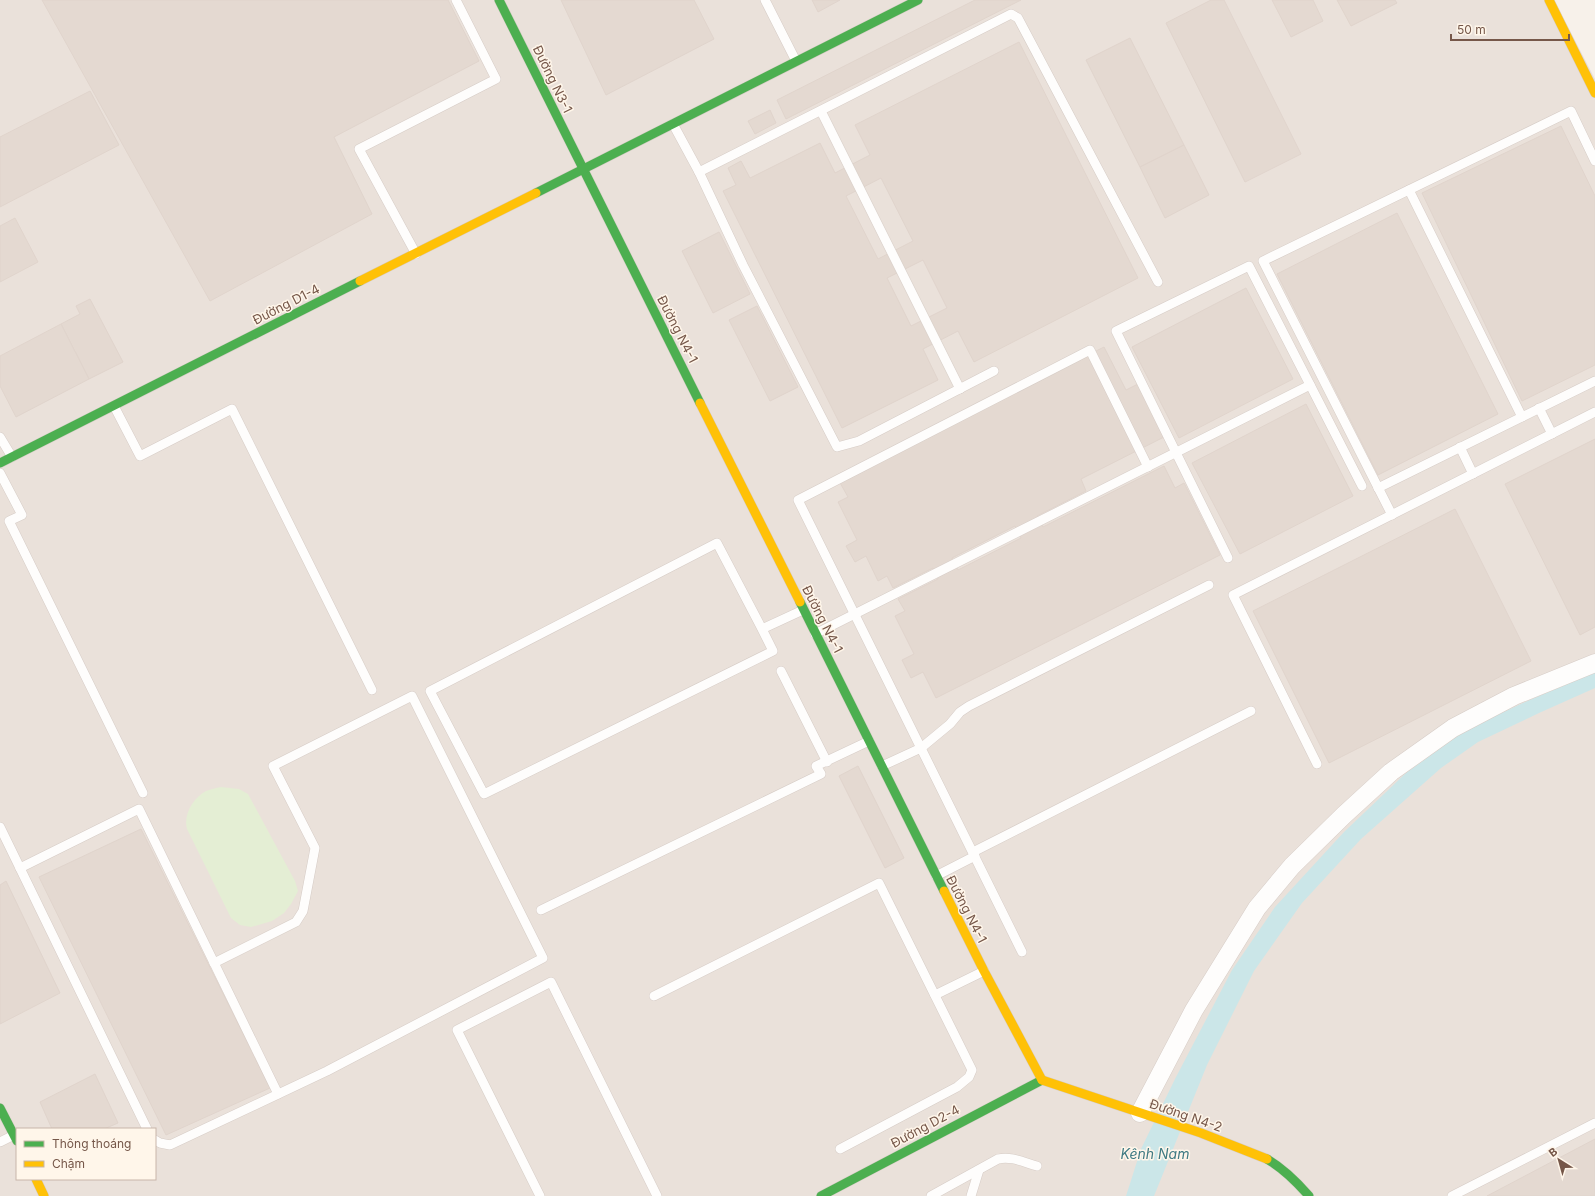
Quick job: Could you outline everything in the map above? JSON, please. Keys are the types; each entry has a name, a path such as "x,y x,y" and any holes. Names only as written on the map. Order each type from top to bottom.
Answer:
{"main road":[{"name":"Đường N3-1","path":"499,0 583,169"},
{"name":"Đường D1-4","path":"0,463 918,0"},
{"path":"1549,0 1595,93"},
{"name":"Đường N4-1","path":"583,169 936,876 984,971 1042,1080"},
{"name":"Đường N4-2","path":"1042,1080 1201,1133 1272,1161 1294,1179 1309,1196"},
{"name":"Đường D2-4","path":"821,1196 1042,1080"},
{"path":"0,1108 16,1138"},
{"path":"36,1180 44,1196"}],"street":[{"path":"1140,1113 1194,1010 1258,908 1292,866 1344,814 1391,772 1453,728 1514,696 1595,663"}],"lane":[{"path":"416,254 359,149 496,79 456,0"},
{"path":"765,0 796,62"},
{"path":"699,172 1011,14 1018,18 1158,282"},
{"path":"821,111 960,389"},
{"path":"1392,515 1263,261 1571,111 1595,161"},
{"path":"673,124 699,172 743,265 837,448 859,441 994,372"},
{"path":"1409,190 1522,417"},
{"path":"1228,558 1116,331 1250,266 1362,486"},
{"path":"1022,952 798,500 1090,350 1148,466"},
{"path":"1378,488 1595,381"},
{"path":"815,634 1310,385"},
{"path":"114,406 140,456 232,409 372,690"},
{"path":"1539,408 1552,434"},
{"path":"1317,764 1233,595 1595,412"},
{"path":"0,437 12,457"},
{"path":"1460,448 1473,474"},
{"path":"0,473 22,516 9,521 143,793"},
{"path":"717,543 762,629 773,651 484,794 430,691 717,543"},
{"path":"882,766 921,748 950,724 960,712 970,706 1209,585"},
{"path":"762,629 804,610"},
{"path":"781,671 827,762"},
{"path":"156,1141 170,1145 334,1067 543,958 412,696 273,766 315,848 303,911 296,922 214,963"},
{"path":"936,876 974,854 1251,711"},
{"path":"541,910 821,774 816,766 869,741"},
{"path":"20,868 139,809 278,1094"},
{"path":"0,827 146,1128"},
{"path":"654,996 879,883 972,1070 969,1077 957,1087 840,1149"},
{"path":"935,995 984,971"},
{"path":"540,1196 457,1030 551,982 657,1196"},
{"path":"1452,1196 1595,1123"},
{"path":"0,1142 16,1138"},
{"path":"931,1196 998,1159 1006,1157 1037,1166"},
{"path":"971,1196 979,1170"}],"shaded area":[{"path":"0,0 1554,0 1595,79 1595,1196 0,1196"}],"green space":[{"path":"221,787 239,789 248,794 295,881 298,891 291,904 284,913 272,921 251,927 240,925 231,918 187,829 186,818 193,802 206,791"}],"water":[{"name":"Kênh Nam","path":"1595,672 1595,688 1478,742 1441,768 1361,839 1302,903 1254,971 1207,1065 1154,1196 1126,1196 1141,1149 1175,1079 1232,970 1275,907 1344,832 1406,773 1467,729"}],"building":[{"path":"42,0 448,0 479,61 334,137 372,214 210,301"},
{"path":"561,0 694,0 714,39 606,95"},
{"path":"812,0 840,0 818,12"},
{"path":"975,0 1021,0 786,119 777,100"},
{"path":"1211,0 1224,0 1301,154 1245,182 1166,23"},
{"path":"1272,0 1313,0 1323,21 1291,37"},
{"path":"1337,0 1395,0 1397,3 1351,26"},
{"path":"1130,38 1184,145 1140,167 1086,60"},
{"path":"1019,42 1138,278 974,362 958,331 923,349 938,380 842,428 723,191 736,185 728,168 741,161 750,178 820,143 835,173 870,155 855,125","holes":["881,178 913,241 878,259 846,196","923,260 947,308 911,326 887,278"]},
{"path":"90,91 119,145 0,207 0,137"},
{"path":"770,110 776,123 755,134 748,121"},
{"path":"1561,126 1595,196 1595,365 1522,401 1422,193"},
{"path":"1184,145 1209,195 1165,218 1140,167"},
{"path":"1397,213 1498,414 1378,475 1277,274"},
{"path":"15,218 38,262 0,282 0,226"},
{"path":"719,232 750,294 713,313 682,251"},
{"path":"1246,288 1293,379 1179,438 1132,347"},
{"path":"90,299 123,362 89,379 61,324 80,314 76,306"},
{"path":"757,306 798,387 770,401 729,320"},
{"path":"61,324 89,379 16,417 0,386 0,356"},
{"path":"1104,347 1126,390 1138,384 1164,437 1081,479 1086,491 1037,516 1043,527 1164,466 1175,488 1184,483 1220,555 936,698 923,672 911,678 902,660 914,654 895,616 905,611 898,599 938,579 933,568 893,588 887,576 878,581 866,556 855,562 846,546 857,540 838,502 848,497 839,481","holes":["1015,526 1021,538 958,570 952,558"]},
{"path":"1306,404 1353,496 1240,554 1192,463"},
{"path":"1595,439 1595,627 1580,635 1505,484"},
{"path":"1455,509 1531,661 1329,763 1253,611"},
{"path":"858,766 904,858 885,868 839,776"},
{"path":"141,829 270,1088 166,1135 39,877"},
{"path":"6,881 60,993 0,1024 0,885"},
{"path":"95,1074 118,1123 106,1128 52,1128 40,1102"},
{"path":"1595,1139 1595,1196 1487,1196"}],"traffic: fast":[{"path":"499,0 700,403"},
{"path":"536,193 918,0"},
{"path":"0,463 360,281"},
{"path":"800,602 944,891"},
{"path":"821,1196 1042,1080"},
{"path":"0,1108 16,1139"},
{"path":"1267,1159 1290,1176 1309,1196"}],"traffic: slow":[{"path":"1549,0 1595,93"},
{"path":"360,281 536,193"},
{"path":"700,403 800,602"},
{"path":"944,891 984,971 1042,1080"},
{"path":"1042,1080 1201,1133 1267,1159"},
{"path":"36,1180 44,1196"}]}
